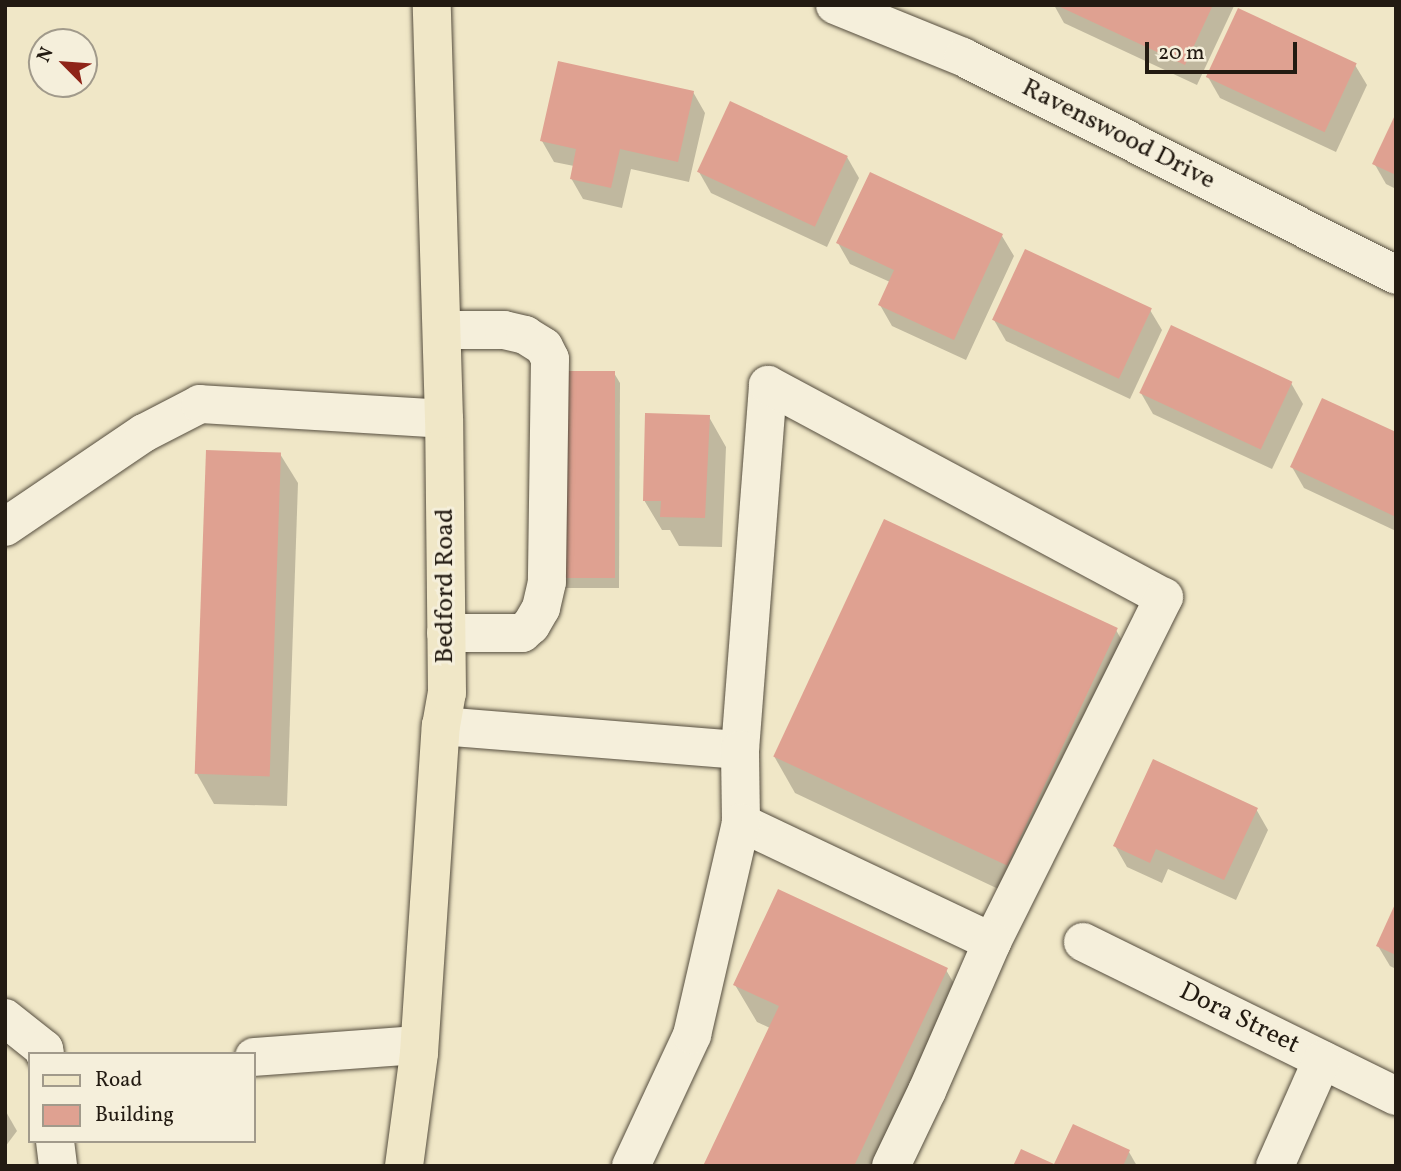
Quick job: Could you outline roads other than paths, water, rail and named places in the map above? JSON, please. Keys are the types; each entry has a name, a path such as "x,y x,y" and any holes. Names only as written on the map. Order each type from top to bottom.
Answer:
{"main road":[{"name":"Bedford Road","path":"404,1166 419,1045 441,726 446,693 444,419 432,5"}],"street":[{"name":"Ravenswood Drive","path":"835,5 962,57 1396,275"},
{"path":"442,330 504,330 525,335 544,347 550,359 547,582 541,608 531,625 522,633 446,633"},
{"path":"631,1166 692,1035 741,823 740,750 768,385 1164,597 992,942 928,1091 891,1166"},
{"path":"5,527 144,433 200,404 444,419"},
{"path":"441,726 740,750"},
{"path":"741,823 992,942"},
{"name":"Dora Street","path":"1083,942 1396,1096"},
{"path":"5,1018 45,1052"},
{"path":"256,1057 419,1045"},
{"path":"1275,1166 1322,1060"},
{"path":"55,1143 58,1166"}]}
